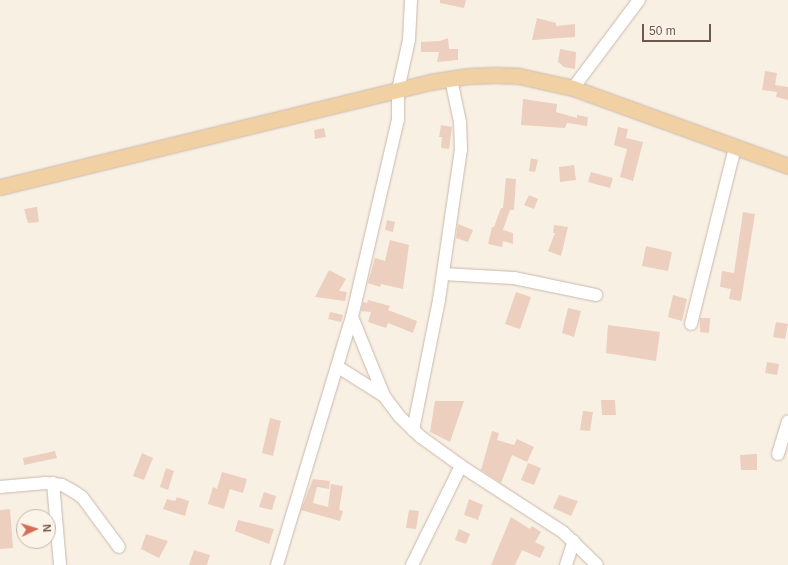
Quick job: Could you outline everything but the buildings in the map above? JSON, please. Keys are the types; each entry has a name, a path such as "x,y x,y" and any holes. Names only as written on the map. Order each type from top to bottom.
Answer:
{"main road":[{"path":"0,187 398,90 469,76 518,76 573,88 735,148 786,164"}],"street":[{"path":"277,565 308,457 338,367 352,317 398,120 398,90 409,40 411,0"},
{"path":"573,88 639,0"},
{"path":"414,430 443,274 462,143 451,79"},
{"path":"691,324 735,148"},
{"path":"443,274 514,278 596,295"},
{"path":"352,317 384,396"},
{"path":"338,367 384,396 414,430 461,466 546,520 574,541 597,565"},
{"path":"778,454 788,421"},
{"path":"412,565 461,466"},
{"path":"0,487 53,483 62,485 82,497 119,547"},
{"path":"53,483 60,565"},
{"path":"566,565 574,541"}]}
